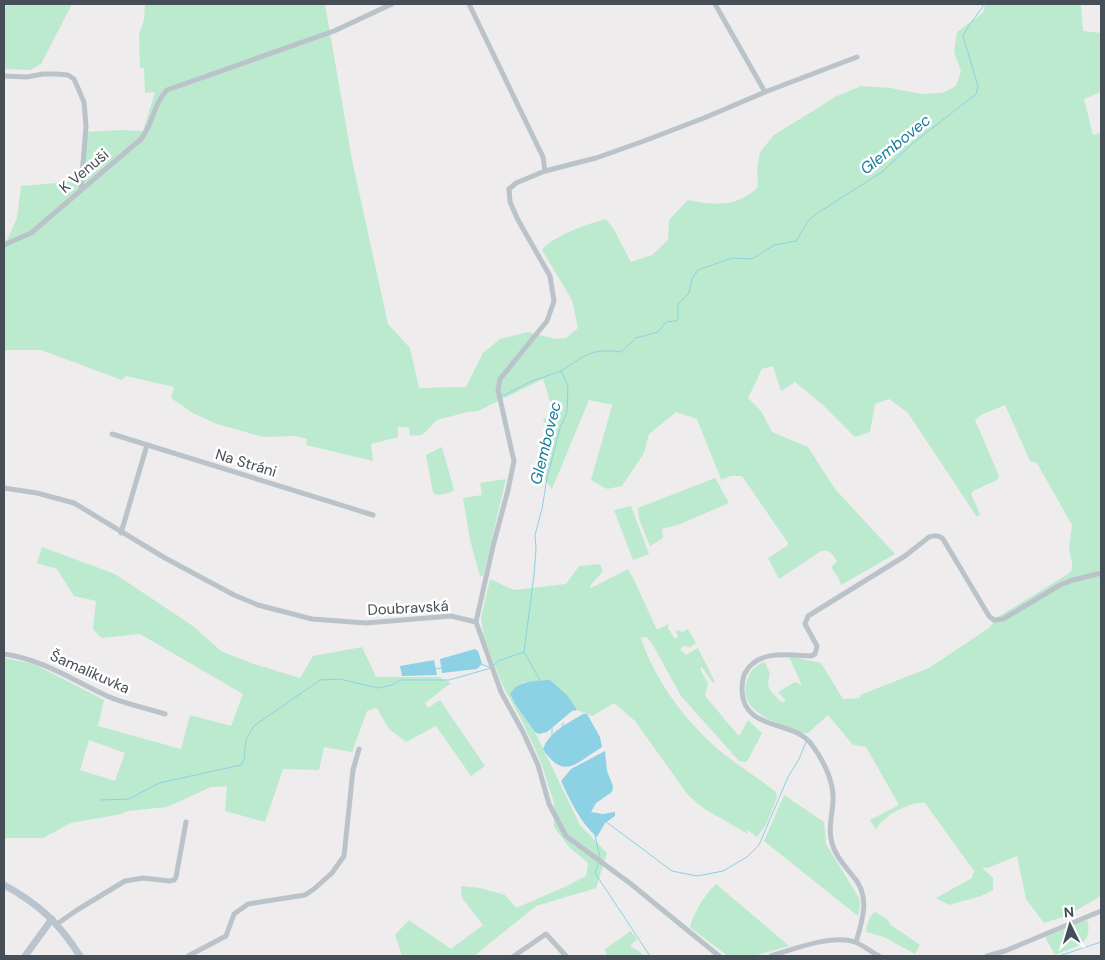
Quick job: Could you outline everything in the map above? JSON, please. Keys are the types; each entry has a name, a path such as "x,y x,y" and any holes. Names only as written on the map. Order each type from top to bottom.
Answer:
{"main road":[{"path":"4,885 32,903 54,921 80,956"},
{"path":"26,956 54,921"}],"street":[{"name":"K Venuši","path":"4,245 31,233 146,134 159,98 167,90 334,31 392,4"},
{"path":"469,4 543,157 545,171"},
{"path":"715,4 765,92"},
{"path":"719,956 631,884 566,836 550,804 538,765 523,732 500,692 476,622 514,461 498,390 500,379 547,321 554,301 550,276 518,220 510,202 509,189 516,183 545,171 596,158 636,144 857,57"},
{"path":"4,76 27,77 56,74 68,75 74,79 84,102 86,126 81,189"},
{"name":"Na Stráni","path":"112,434 373,515"},
{"path":"121,533 147,445"},
{"name":"Doubravská","path":"4,488 38,493 74,503 121,533 234,595 258,605 312,619 366,624 451,616 476,622"},
{"path":"856,942 864,914 863,893 856,878 838,857 832,842 830,826 833,800 832,788 826,768 811,743 805,738 760,720 751,714 744,705 742,681 745,673 753,663 771,654 814,654 817,646 805,624 808,616 905,556 929,537 937,535 943,539 989,616 994,620 1003,619 1060,585 1101,573"},
{"name":"Šamalikuvka","path":"4,654 47,665 109,697 165,714"},
{"path":"188,956 226,936 234,914 248,904 306,895 332,873 344,856 353,770 359,749"},
{"path":"54,921 77,910 125,880 144,878 169,882 174,880 186,822"},
{"path":"987,956 1005,951 1101,911"},
{"path":"514,956 546,934 566,956"},
{"path":"771,956 807,945 847,940 856,942 879,956"}],"green space":[{"path":"4,4 72,4 41,64 30,70 4,69"},
{"path":"145,4 325,4 352,160 388,324 410,348 419,388 466,387 483,353 500,339 528,332 556,339 566,338 578,328 572,300 542,250 563,235 606,219 613,228 631,262 652,255 668,240 669,220 688,200 716,204 734,201 750,194 758,187 757,170 760,152 774,135 837,96 861,86 891,88 921,94 942,93 956,86 961,71 954,52 957,32 983,13 985,4 1081,4 1083,31 1101,33 1101,92 1084,99 1093,135 1101,133 1101,896 1066,916 1044,923 1026,899 1017,856 988,868 982,867 993,878 993,890 981,896 949,905 936,898 972,878 974,871 925,803 912,804 897,811 884,820 876,830 870,820 899,805 866,747 853,745 828,715 808,733 803,733 773,721 754,710 748,702 745,692 751,671 765,662 770,674 768,683 770,690 781,702 785,702 778,692 795,682 802,685 789,657 792,657 821,663 843,699 860,698 860,695 929,668 989,628 998,617 1072,570 1069,550 1072,525 1037,463 1030,461 1005,405 981,415 975,420 999,476 997,480 973,491 971,494 980,514 977,517 908,413 889,399 875,404 870,432 855,437 824,406 795,382 781,391 773,366 762,369 748,398 761,411 772,432 808,447 835,489 895,554 841,585 831,567 837,562 834,556 827,551 821,551 779,579 768,558 787,546 788,543 742,476 731,476 722,479 723,484 697,419 676,412 649,434 644,453 622,486 607,489 591,480 613,405 589,400 552,489 544,478 547,428 543,419 554,414 543,379 478,411 437,420 422,435 410,436 409,427 398,427 398,437 371,444 373,461 306,445 307,439 294,436 263,437 217,424 193,413 171,398 174,387 126,376 122,380 41,350 4,350 4,241 7,240 17,218 21,186 80,181 85,132 143,131 155,92 145,93 144,68 140,68 139,35 144,20"},
{"path":"442,447 454,490 449,493 436,495 433,492 426,455"},
{"path":"715,478 729,503 678,525 662,529 663,538 650,546 639,519 638,508"},
{"path":"506,479 484,572 480,576 470,540 463,498 482,495 480,483"},
{"path":"631,506 649,554 633,560 614,510"},
{"path":"42,547 115,574 193,626 221,651 251,663 300,678 313,656 362,647 376,677 439,677 451,683 425,703 428,708 440,700 485,766 471,776 436,726 406,742 389,729 377,708 367,711 352,752 324,747 319,770 283,769 265,822 225,811 227,786 211,787 167,807 127,811 121,814 71,823 43,838 4,838 4,658 34,664 104,700 98,726 181,749 190,715 231,726 243,694 140,634 101,638 93,629 96,601 74,596 57,569 37,563","holes":["89,740 125,753 115,781 80,770"]},
{"path":"600,564 603,571 590,586 591,588 628,569 656,628 658,629 669,624 668,628 675,639 678,636 677,630 683,632 688,629 696,643 691,647 683,646 680,649 686,655 698,648 715,682 713,683 702,667 700,669 708,683 705,696 738,735 740,735 748,720 762,733 748,760 745,762 739,761 681,696 647,637 641,638 661,681 689,720 719,750 776,792 777,797 766,825 757,837 747,829 748,834 703,808 688,795 635,721 614,703 592,716 577,710 567,696 524,682 510,694 535,732 580,825 607,853 596,888 536,906 474,956 402,956 395,935 409,920 451,949 483,925 462,898 461,886 480,888 505,895 516,908 586,876 588,863 570,848 554,827 554,803 541,762 502,684 484,637 481,618 490,579 514,590 566,584 579,566"},
{"path":"784,795 824,822 826,844 859,898 858,916 764,841"},
{"path":"716,884 789,946 753,956 728,956 691,928 690,926 697,909"},
{"path":"875,912 920,945 915,954 884,937 866,932 870,918"},
{"path":"1086,920 1088,922 1088,930 1084,941 1074,948 1055,955 1045,937"},
{"path":"631,931 637,939 631,947 639,951 643,956 607,956 605,949"}],"water":[{"path":"475,649 478,651 482,664 477,669 442,673 440,659"},
{"path":"434,660 437,675 402,676 400,666"},
{"path":"550,680 568,696 577,710 572,711 547,732 539,734 535,732 510,694 513,689 522,684"},
{"path":"583,714 587,714 600,737 602,747 571,766 564,767 557,764 550,759 543,749 546,743 560,728"},
{"path":"605,751 607,771 613,786 612,792 596,803 591,812 603,814 615,812 615,816 605,823 597,837 572,804 561,781 571,769"}],"waterway":[{"name":"Glembovec","path":"540,680 524,652 534,575 535,535 560,428 567,412 568,386 561,371 595,352 621,352 636,338 658,332 666,322 676,321 678,319 678,304 689,293 692,279 698,270 732,258 752,259 774,245 796,241 808,221 816,214 882,172 913,143 976,94 978,86 963,36 984,4"},
{"path":"501,395 561,371"},
{"path":"494,665 498,661 524,652"},
{"path":"481,664 489,667"},
{"path":"434,669 443,668"},
{"path":"101,800 129,799 159,783 241,765 244,760 246,739 254,726 320,680 340,679 378,688 392,685 400,680 449,680 491,668"},
{"path":"562,729 563,723"},
{"name":"Glembovec","path":"552,727 552,736"},
{"path":"605,821 672,871 697,876 723,871 747,857 759,845 788,777 799,759 806,742"},
{"name":"Glembovec","path":"595,835 600,858"},
{"name":"Glembovec","path":"599,862 595,873 650,956"},
{"path":"1059,956 1101,942"}]}
